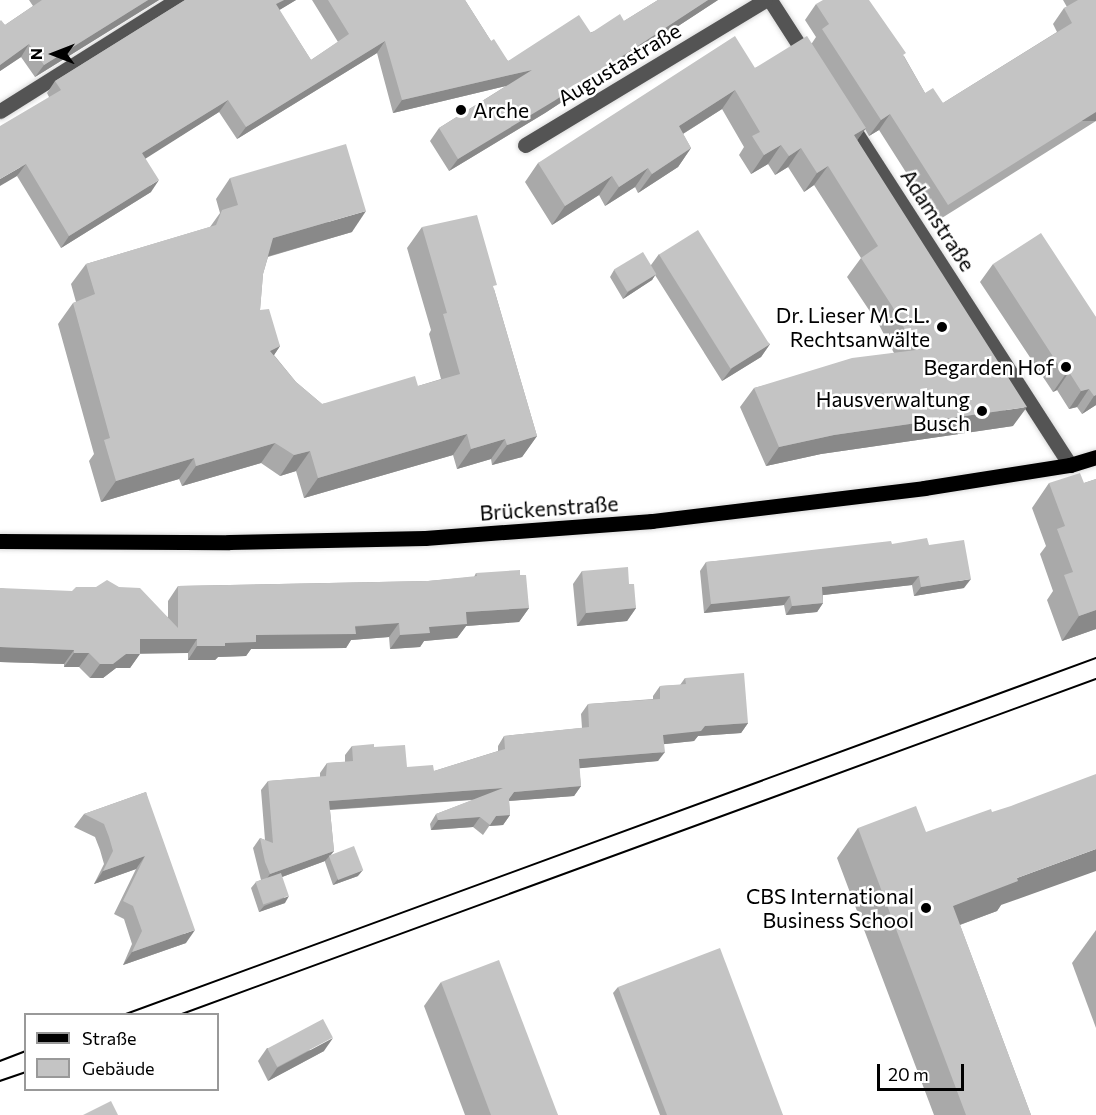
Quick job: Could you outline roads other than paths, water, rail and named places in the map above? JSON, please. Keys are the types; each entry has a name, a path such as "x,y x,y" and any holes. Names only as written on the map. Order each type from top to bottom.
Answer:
{"main road":[{"name":"Brückenstraße","path":"0,542 229,542 425,538 652,521 934,487 1070,465 1096,457"}],"street":[{"path":"0,111 177,0"},
{"name":"Augustastraße","path":"525,146 765,0"},
{"path":"770,0 815,69"},
{"name":"Adamstraße","path":"841,109 1070,465"}],"tram line":[{"path":"129,1013 1096,658"},
{"path":"185,1013 1096,679"},
{"path":"0,1061 24,1052"},
{"path":"0,1081 24,1073"}],"place":[{"name":"Arche","path":"461,110"},
{"name":"Dr. Lieser M.C.L. Rechtsanwälte","path":"942,327"},
{"name":"Begarden Hof","path":"1066,367"},
{"name":"Hausverwaltung Busch","path":"982,411"},
{"name":"CBS International Business School","path":"926,908"}]}
